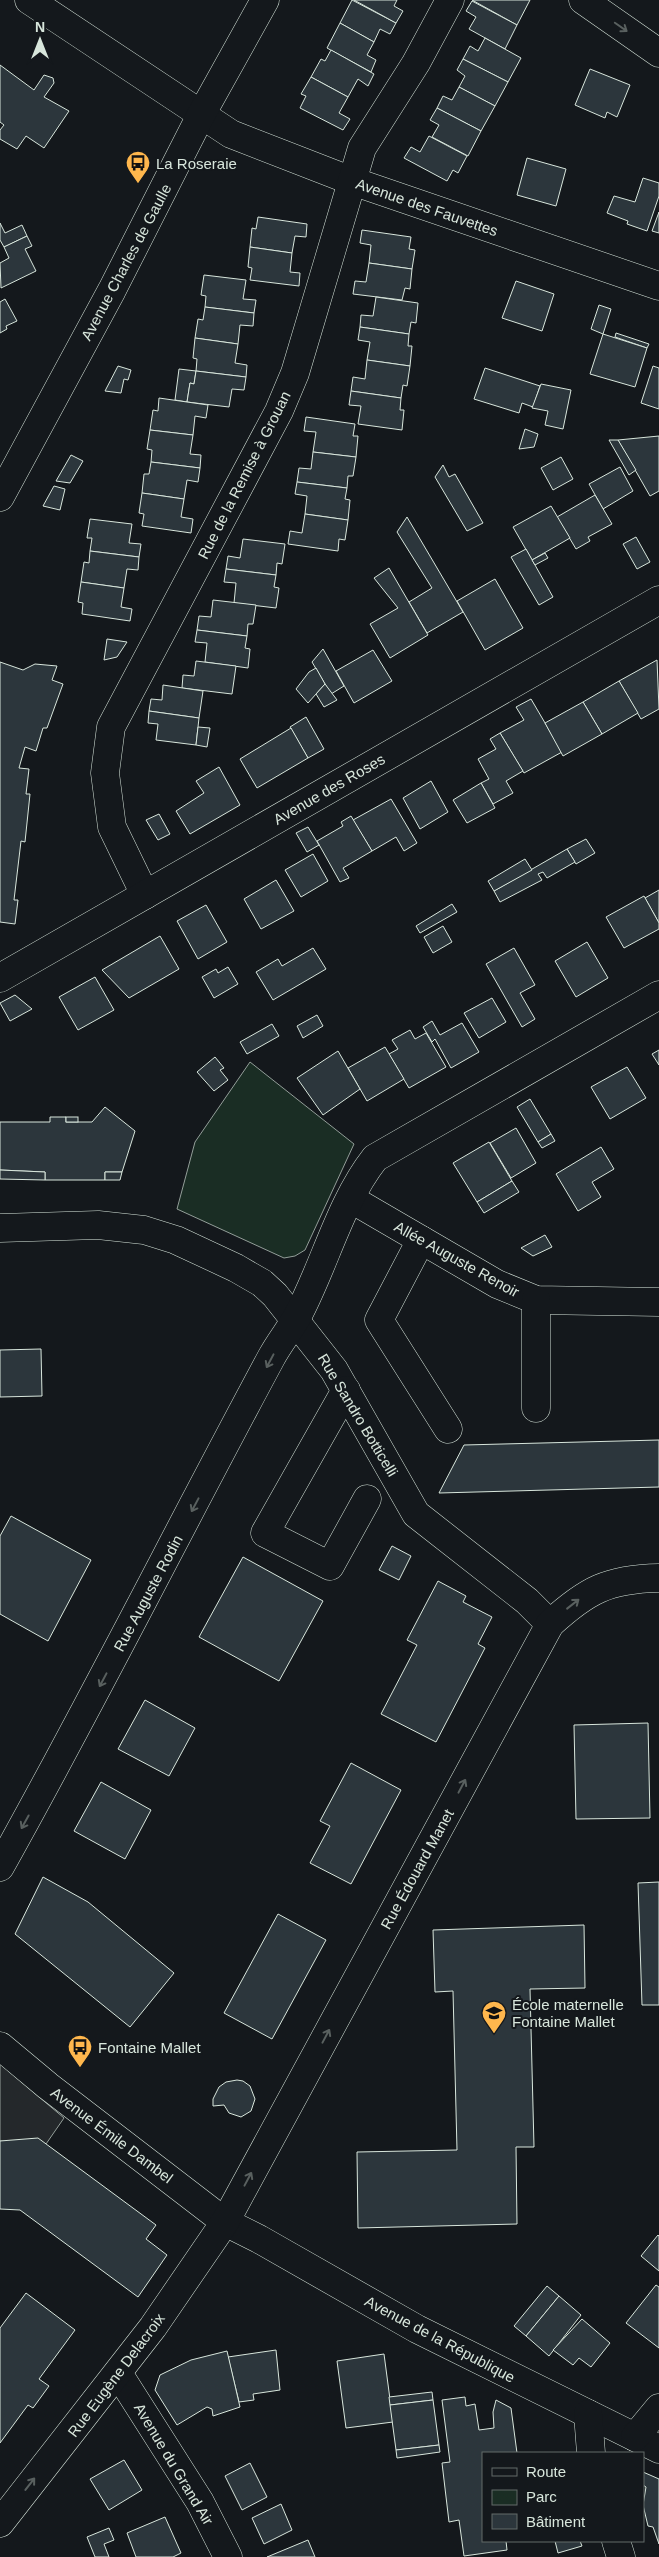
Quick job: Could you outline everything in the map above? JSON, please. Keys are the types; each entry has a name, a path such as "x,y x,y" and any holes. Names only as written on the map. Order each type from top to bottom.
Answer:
{"street":[{"name":"Avenue des Fauvettes","path":"28,0 231,134 352,181 659,286"},
{"name":"Avenue Charles de Gaulle","path":"0,497 112,290 200,115 266,0"},
{"name":"Rue de la Remise à Grouan","path":"145,895 112,827 105,773 111,727 280,411 295,373 362,148 416,63 450,0"},
{"path":"583,0 659,53"},
{"name":"Avenue des Roses","path":"0,978 659,600"},
{"name":"Rue Auguste Rodin","path":"0,1866 75,1732 271,1357 296,1320 310,1293 351,1199 364,1173 375,1158 659,995"},
{"name":"Allée Auguste Renoir","path":"351,1199 497,1284 536,1300 659,1302"},
{"name":"Rue Sandro Botticelli","path":"0,1228 98,1225 144,1230 176,1240 236,1268 262,1283 296,1320 334,1370 416,1514 527,1601 550,1624"},
{"path":"422,1240 379,1320 448,1429"},
{"path":"536,1300 536,1408"},
{"path":"346,1390 265,1532 330,1566 367,1499"},
{"name":"Rue Édouard Manet","path":"225,2222 550,1624 573,1603 595,1589 632,1579 659,1578"},
{"name":"Avenue Émile Dambel","path":"0,2046 48,2086 225,2222"},
{"name":"Rue Eugène Delacroix","path":"0,2523 118,2374 225,2222"},
{"name":"Avenue de la République","path":"225,2222 259,2239 417,2329 647,2443"},
{"name":"Avenue du Grand Air","path":"118,2374 200,2502 228,2557"},
{"path":"647,2443 659,2408"},
{"path":"588,2414 588,2444 591,2452"},
{"path":"616,2542 621,2557"}],"green space":[{"path":"250,1062 354,1144 305,1250 295,1256 284,1258 177,1209 195,1142"}],"shaded area":[{"path":"0,2064 64,2118 46,2144 0,2141"}],"building":[{"path":"352,0 396,23 390,34 380,29 374,42 340,23"},
{"path":"354,0 397,0 394,6 403,11 396,23"},
{"path":"472,0 530,0 517,25"},
{"path":"472,1 517,25 505,49 469,29 476,17 466,11"},
{"path":"340,23 374,42 367,55 376,60 371,72 327,48"},
{"path":"485,38 521,58 508,82 463,59 470,46 478,51"},
{"path":"331,50 374,74 368,86 358,79 348,97 311,77 321,59 325,61"},
{"path":"463,59 508,82 495,106 459,87 465,76 457,70"},
{"path":"0,65 34,90 44,75 53,78 54,83 44,97 69,111 44,148 26,136 17,149 0,139 0,130 4,125 0,122"},
{"path":"590,69 630,85 617,117 607,112 605,118 575,105"},
{"path":"311,77 348,97 339,113 350,119 343,130 300,108 306,96 301,94"},
{"path":"459,87 495,106 481,131 437,108 443,96 452,100"},
{"path":"437,108 481,131 468,156 432,137 439,125 430,120"},
{"path":"429,136 467,156 458,173 453,170 447,181 404,158 411,147 420,152"},
{"path":"527,158 566,169 556,206 517,195"},
{"path":"643,178 659,183 659,196 647,231 627,224 628,221 607,213 614,196 635,202"},
{"path":"659,212 659,233 652,231"},
{"path":"258,217 307,224 306,237 295,236 292,253 250,247 252,228 256,229"},
{"path":"0,223 5,233 22,225 27,236 4,247 0,240"},
{"path":"362,230 411,237 409,249 415,250 412,269 369,263 371,245 360,243"},
{"path":"27,236 32,246 25,249 36,271 1,288 0,263 9,258 4,247"},
{"path":"250,247 292,253 290,272 300,273 299,286 250,280 252,268 248,267"},
{"path":"369,263 412,269 410,289 405,288 402,300 353,294 355,281 366,282"},
{"path":"204,275 246,280 243,299 256,300 254,313 205,307 206,296 201,295"},
{"path":"516,281 554,294 542,331 502,318"},
{"path":"376,297 418,303 416,323 411,322 409,334 360,327 361,315 373,316"},
{"path":"5,299 17,321 6,326 7,329 0,333 0,302"},
{"path":"599,305 611,309 603,334 591,329"},
{"path":"205,307 254,313 253,326 240,325 238,344 195,338 198,319 203,320"},
{"path":"360,327 409,334 408,346 412,346 410,366 367,360 370,342 358,340"},
{"path":"616,333 649,344 647,348 615,337"},
{"path":"603,334 647,348 635,387 590,374"},
{"path":"195,338 238,344 235,363 247,365 246,377 196,371 197,359 193,358"},
{"path":"367,360 410,366 407,386 403,385 401,398 351,391 353,377 365,379"},
{"path":"118,366 131,370 128,380 124,379 121,393 105,391"},
{"path":"653,366 659,368 659,409 641,403"},
{"path":"485,368 540,386 533,407 522,403 519,413 474,399"},
{"path":"179,369 196,371 194,384 190,383 187,402 175,400"},
{"path":"196,371 246,377 244,390 232,389 229,407 187,402 190,383 194,384"},
{"path":"541,384 571,390 563,429 545,425 548,411 532,408"},
{"path":"351,391 401,398 400,410 404,410 402,430 358,424 361,406 349,405"},
{"path":"159,398 208,405 206,418 195,416 193,435 150,430 153,410 158,411"},
{"path":"306,417 355,424 353,436 358,436 356,457 313,452 316,432 304,431"},
{"path":"525,429 538,434 534,447 519,449"},
{"path":"150,430 193,435 190,454 201,455 200,468 151,462 152,450 147,449"},
{"path":"659,436 659,491 650,496 618,440"},
{"path":"609,440 618,440 636,470 629,475"},
{"path":"313,452 356,457 353,476 348,476 347,488 297,482 299,468 311,469"},
{"path":"71,455 83,461 70,483 56,481"},
{"path":"561,457 573,479 553,490 541,468"},
{"path":"151,462 200,468 198,482 187,480 184,499 142,493 144,474 149,474"},
{"path":"443,465 449,477 455,474 483,523 467,531 435,477"},
{"path":"620,467 633,491 603,509 589,484"},
{"path":"297,482 347,488 345,499 350,500 348,520 305,514 307,496 295,494"},
{"path":"54,486 65,489 60,510 43,506"},
{"path":"142,493 184,499 181,517 193,519 191,533 142,526 144,514 139,513"},
{"path":"595,495 612,524 588,537 590,541 576,549 557,517"},
{"path":"551,506 570,538 532,560 513,527"},
{"path":"305,514 348,520 345,540 339,539 338,551 288,544 290,531 302,533"},
{"path":"407,517 463,612 427,633 409,602 432,588 397,532"},
{"path":"90,519 132,524 129,543 141,544 139,557 90,551 92,538 87,538"},
{"path":"636,537 650,562 637,569 623,544"},
{"path":"243,539 285,544 282,564 277,563 276,575 226,569 228,556 240,558"},
{"path":"526,549 553,597 539,605 511,557"},
{"path":"90,551 139,557 138,570 127,569 124,588 81,582 84,562 89,563"},
{"path":"545,553 548,558 535,565 532,560"},
{"path":"389,568 428,635 390,658 370,624 398,608 374,578"},
{"path":"226,569 276,575 274,587 279,588 276,608 234,603 236,583 224,582"},
{"path":"495,579 523,628 485,650 457,601"},
{"path":"81,582 124,588 121,607 132,609 130,621 82,614 83,603 78,602"},
{"path":"213,600 256,605 253,624 248,624 247,636 197,630 199,616 211,617"},
{"path":"197,630 247,636 245,648 250,649 248,668 205,662 207,643 195,642"},
{"path":"107,639 127,642 117,657 104,660"},
{"path":"323,649 344,686 331,694 312,662"},
{"path":"373,650 392,681 354,703 336,671"},
{"path":"657,660 659,709 641,719 619,681"},
{"path":"196,661 236,666 232,694 182,688 183,675 194,676"},
{"path":"0,662 23,670 35,664 57,666 52,680 63,684 47,728 43,728 36,751 25,747 19,768 29,769 26,794 30,794 25,842 21,841 14,900 18,900 15,924 0,922"},
{"path":"316,668 325,684 308,703 296,689 309,672"},
{"path":"619,681 638,713 602,734 583,702"},
{"path":"325,684 337,700 324,707 316,694"},
{"path":"163,685 203,691 199,718 149,711 151,699 162,700"},
{"path":"531,699 562,752 524,773 500,733 524,720 516,707"},
{"path":"583,702 602,734 563,756 545,723"},
{"path":"149,711 199,718 196,745 156,740 158,724 148,723"},
{"path":"306,717 324,749 308,758 290,727"},
{"path":"198,727 210,728 207,747 196,745"},
{"path":"291,728 308,758 257,788 240,759"},
{"path":"500,733 523,771 506,781 513,793 493,804 481,783 489,779 478,759 496,749 490,739"},
{"path":"219,767 240,805 190,834 176,811 204,793 196,781"},
{"path":"431,781 448,812 420,829 403,798"},
{"path":"481,783 495,808 467,823 453,800"},
{"path":"391,799 417,843 404,851 396,837 372,851 353,820"},
{"path":"159,814 170,834 158,840 146,820"},
{"path":"351,816 372,851 343,868 349,878 340,882 317,841 343,826 341,822"},
{"path":"308,827 319,845 307,852 296,833"},
{"path":"586,839 595,853 576,864 567,849"},
{"path":"567,849 575,862 547,878 543,872 538,874 542,880 500,902 494,891"},
{"path":"313,854 328,881 301,897 285,870"},
{"path":"525,859 532,870 494,891 488,881"},
{"path":"276,880 294,911 261,929 244,899"},
{"path":"659,890 659,923 645,898"},
{"path":"644,896 659,923 659,929 624,948 606,917"},
{"path":"452,904 457,912 420,933 416,926"},
{"path":"206,905 227,942 198,959 177,921"},
{"path":"443,926 452,942 433,953 424,937"},
{"path":"160,936 179,969 129,998 102,970"},
{"path":"587,942 608,978 576,997 555,961"},
{"path":"313,948 326,969 273,1000 256,972 278,959 282,966"},
{"path":"514,948 535,985 520,993 535,1019 522,1027 486,964"},
{"path":"228,967 238,984 214,998 202,977 216,969 218,973"},
{"path":"95,977 114,1010 78,1030 59,997"},
{"path":"15,995 32,1009 10,1021 0,1003"},
{"path":"492,998 506,1022 479,1038 464,1013"},
{"path":"317,1015 323,1026 303,1038 297,1026"},
{"path":"432,1021 440,1035 462,1023 479,1052 451,1068 435,1039 432,1042 423,1027"},
{"path":"272,1024 279,1036 247,1054 240,1042"},
{"path":"410,1030 415,1039 426,1033 446,1067 409,1088 389,1054 398,1049 392,1040"},
{"path":"385,1047 404,1079 367,1101 348,1068"},
{"path":"659,1050 659,1065 652,1054"},
{"path":"338,1051 360,1089 323,1115 297,1078"},
{"path":"215,1057 224,1068 220,1070 228,1080 214,1091 197,1072"},
{"path":"627,1067 646,1098 610,1119 591,1087"},
{"path":"530,1099 551,1134 538,1142 517,1107"},
{"path":"105,1107 135,1131 122,1172 105,1172 105,1180 45,1180 45,1172 0,1170 0,1122 50,1122 50,1117 66,1117 66,1122 92,1122"},
{"path":"66,1117 78,1117 78,1122 66,1122"},
{"path":"516,1128 536,1163 511,1178 490,1143"},
{"path":"551,1134 555,1141 542,1148 538,1142"},
{"path":"489,1142 512,1181 477,1202 453,1163"},
{"path":"601,1147 614,1169 592,1182 601,1197 578,1211 556,1174"},
{"path":"0,1170 45,1172 45,1180 0,1179"},
{"path":"105,1172 122,1172 120,1180 105,1180"},
{"path":"512,1181 519,1192 484,1213 477,1202"},
{"path":"545,1235 552,1247 533,1256 521,1248"},
{"path":"41,1349 42,1396 0,1397 0,1350"},
{"path":"659,1440 659,1487 439,1493 464,1445"},
{"path":"11,1516 91,1560 48,1641 0,1614 0,1536"},
{"path":"392,1546 411,1556 399,1580 379,1570"},
{"path":"243,1557 323,1601 279,1681 199,1637"},
{"path":"438,1581 466,1596 463,1602 492,1617 478,1644 485,1648 436,1742 381,1714 417,1645 407,1640"},
{"path":"145,1700 195,1728 169,1776 118,1749"},
{"path":"648,1723 650,1818 576,1819 574,1725"},
{"path":"351,1763 401,1790 351,1884 310,1863 330,1826 320,1821"},
{"path":"101,1782 151,1810 125,1859 74,1831"},
{"path":"43,1877 88,1902 174,1973 130,2027 15,1934"},
{"path":"659,1882 659,2005 642,2005 638,1883"},
{"path":"278,1914 326,1940 272,2039 224,2013"},
{"path":"584,1925 585,1988 530,1989 534,2147 516,2147 517,2224 358,2228 357,2152 457,2150 453,1991 435,1992 433,1930"},
{"path":"243,2081 250,2086 255,2099 251,2111 241,2117 229,2113 224,2105 213,2106 213,2099 219,2087 226,2082"},
{"path":"38,2138 156,2225 146,2239 167,2255 138,2297 20,2210 0,2209 0,2141"},
{"path":"659,2236 659,2271 641,2256"},
{"path":"656,2285 659,2287 659,2348 626,2323"},
{"path":"547,2286 559,2296 526,2336 514,2326"},
{"path":"26,2293 75,2330 39,2379 49,2386 33,2408 28,2405 0,2443 0,2328"},
{"path":"559,2296 581,2315 549,2356 526,2336"},
{"path":"582,2319 610,2343 591,2367 579,2358 573,2365 553,2350"},
{"path":"276,2350 280,2390 253,2394 254,2400 239,2402 228,2357"},
{"path":"227,2351 240,2407 213,2416 212,2409 207,2407 177,2425 155,2390 160,2375 191,2360"},
{"path":"384,2354 393,2422 346,2428 337,2361"},
{"path":"432,2392 433,2400 390,2405 389,2397"},
{"path":"465,2397 466,2406 475,2404 479,2430 494,2428 493,2412 496,2400 511,2408 517,2452 482,2452 482,2542 506,2542 507,2550 464,2556 459,2520 449,2522 442,2463 450,2462 442,2400"},
{"path":"433,2400 439,2445 396,2450 390,2405"},
{"path":"439,2445 440,2452 397,2458 396,2450"},
{"path":"124,2460 142,2490 109,2510 90,2479"},
{"path":"250,2463 267,2497 242,2510 225,2476"},
{"path":"644,2472 659,2479 659,2544 653,2527 648,2526 644,2509 646,2487 644,2486"},
{"path":"281,2504 292,2530 264,2544 252,2518"},
{"path":"165,2517 181,2553 173,2557 136,2557 127,2533"},
{"path":"109,2528 114,2540 104,2544 109,2557 95,2557 87,2537"},
{"path":"308,2540 315,2557 267,2557"},
{"path":"555,2542 580,2542 582,2546 558,2553"}],"place":[{"name":"La Roseraie","path":"138,184"},
{"name":"École maternelle Fontaine Mallet","path":"494,2034"},
{"name":"Fontaine Mallet","path":"80,2068"}]}
